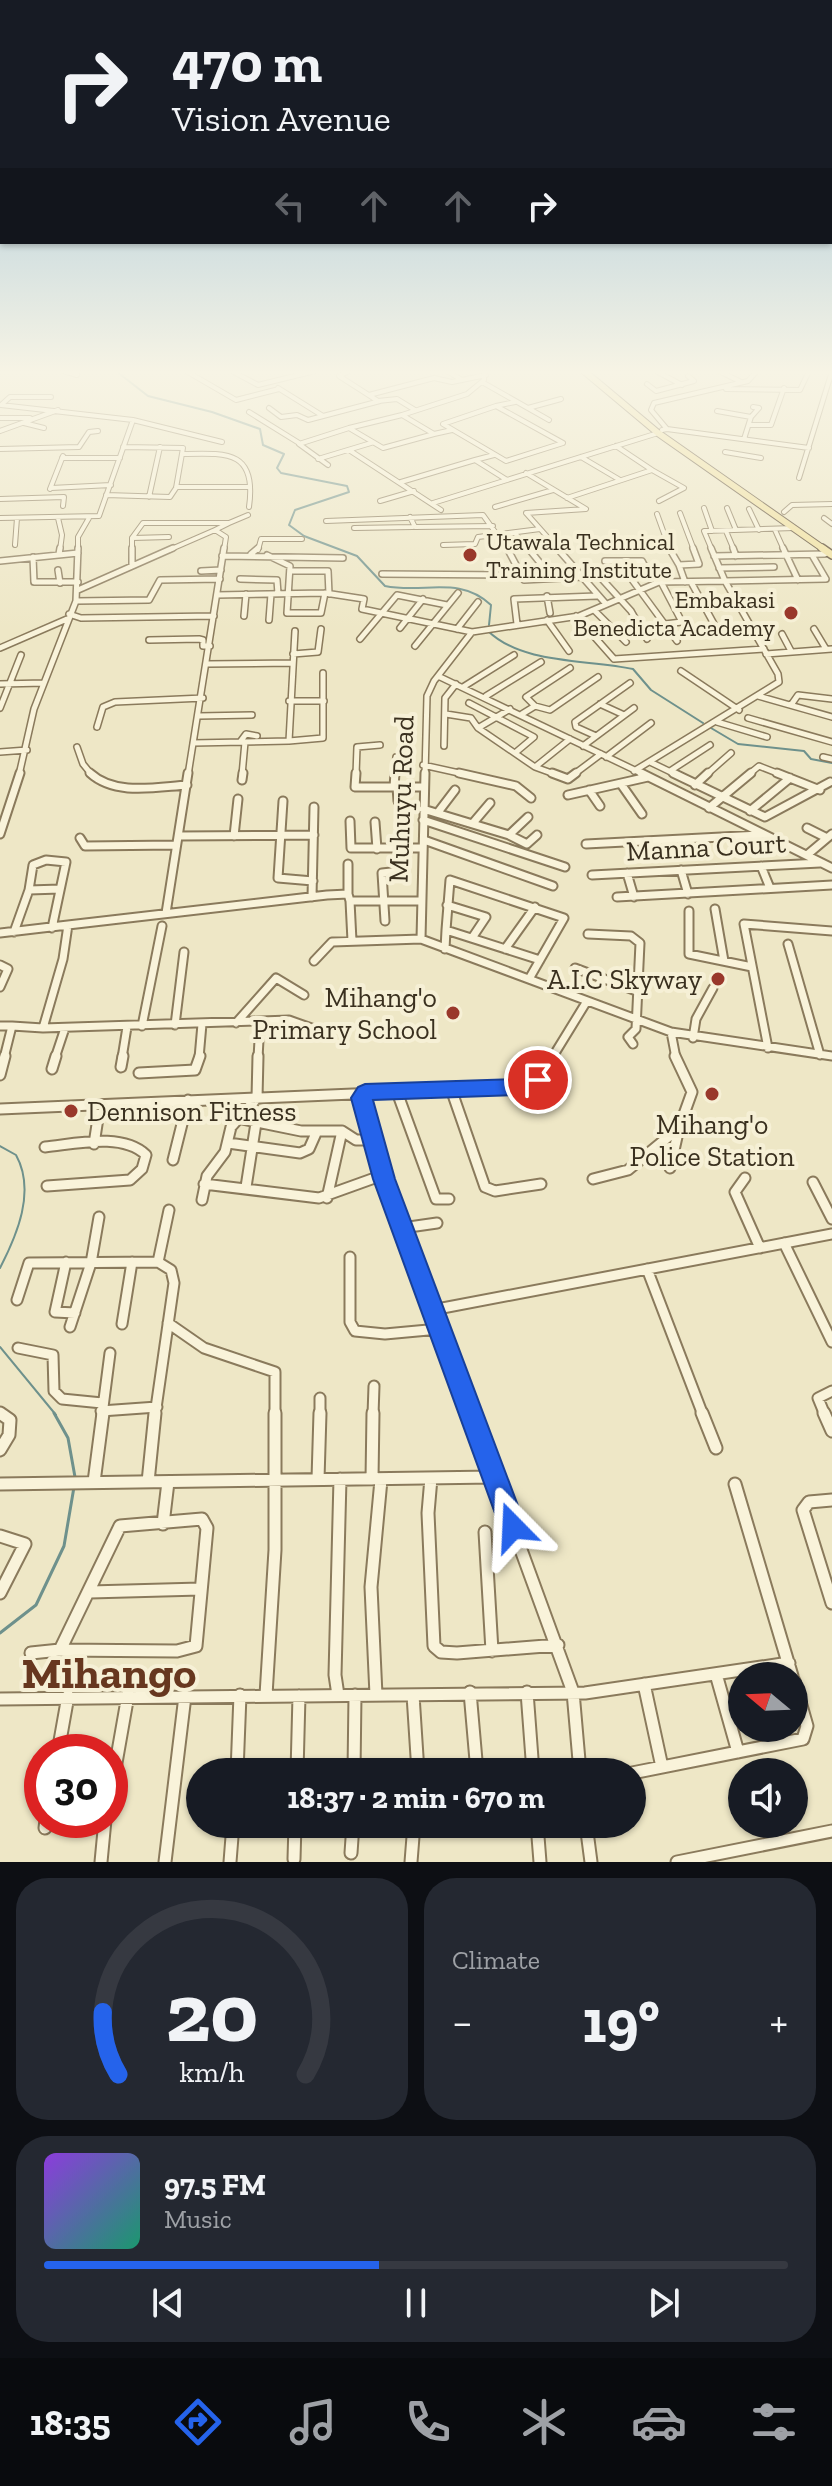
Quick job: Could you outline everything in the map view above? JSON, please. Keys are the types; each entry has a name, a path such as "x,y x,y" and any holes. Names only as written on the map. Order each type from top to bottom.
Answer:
{"main road":[{"path":"701,458 772,507 830,554"},
{"path":"772,507 784,512 830,554"}],"street":[{"path":"0,518 99,516 120,458 62,458 46,498"},
{"path":"149,497 158,458"},
{"path":"106,495 170,497 176,487 181,458"},
{"path":"239,458 252,478 249,507"},
{"path":"362,458 441,510"},
{"path":"400,482 483,458"},
{"path":"433,503 577,458"},
{"path":"582,458 620,480"},
{"path":"634,458 684,488 659,501"},
{"path":"759,465 761,458"},
{"path":"799,478 806,458"},
{"path":"318,459 328,465"},
{"path":"475,460 507,480"},
{"path":"567,498 652,470"},
{"path":"526,473 586,510 527,512 606,604"},
{"path":"51,488 111,485"},
{"path":"176,487 250,487"},
{"path":"495,507 553,490"},
{"path":"380,501 414,491"},
{"path":"0,499 64,497 63,506"},
{"path":"784,512 790,505 832,504"},
{"path":"704,508 712,531"},
{"path":"727,508 736,530"},
{"path":"749,509 759,530"},
{"path":"680,513 699,564"},
{"path":"657,514 674,562 691,582 714,624"},
{"path":"33,557 34,582 78,586 248,515"},
{"path":"326,521 391,516 483,515 500,536 524,580 582,577"},
{"path":"391,516 392,526"},
{"path":"410,517 413,527"},
{"path":"15,545 17,518"},
{"path":"58,518 62,535 59,554"},
{"path":"0,834 27,750 33,727 31,718 76,601 78,537 89,518"},
{"path":"824,518 832,524"},
{"path":"132,565 132,538 145,523 229,523"},
{"path":"354,528 493,526"},
{"path":"634,771 739,710 779,682 742,605 725,581 704,531 795,527"},
{"path":"443,545 475,544 478,537 540,529"},
{"path":"201,657 214,616 226,537 215,530"},
{"path":"775,530 798,580"},
{"path":"726,531 736,556"},
{"path":"515,533 541,564"},
{"path":"132,538 169,537"},
{"path":"245,556 258,550 261,539 302,539"},
{"path":"0,561 78,553"},
{"path":"714,556 830,554"},
{"path":"267,555 288,563 287,613 321,613 330,620"},
{"path":"217,595 327,594 364,599 362,609 472,632 548,616 576,616 660,582 826,579 812,555"},
{"path":"222,556 343,558"},
{"path":"605,561 642,561 650,576 660,582 682,622 665,624"},
{"path":"679,565 774,567"},
{"path":"622,566 677,641"},
{"path":"591,567 620,599 647,639"},
{"path":"58,570 60,583"},
{"path":"201,571 221,570"},
{"path":"290,571 328,571 327,594 321,613"},
{"path":"382,574 521,575"},
{"path":"76,601 149,600 160,580 220,579"},
{"path":"240,579 277,580 269,620"},
{"path":"415,646 458,593"},
{"path":"244,616 246,594"},
{"path":"360,639 397,595 447,605"},
{"path":"547,596 548,616 569,651"},
{"path":"517,624 512,600 597,596"},
{"path":"400,628 423,599"},
{"path":"457,629 478,602"},
{"path":"594,610 603,615 612,630 626,642"},
{"path":"0,648 68,616 214,616"},
{"path":"576,616 614,659 829,649"},
{"path":"612,630 638,628"},
{"path":"293,654 318,652 321,629"},
{"path":"814,629 829,649"},
{"path":"289,741 295,631"},
{"name":"Muhuyu Road","path":"421,939 427,696 438,676 472,632"},
{"path":"782,634 791,651"},
{"path":"149,640 199,639 206,646 203,698 166,913"},
{"path":"0,708 21,655"},
{"path":"444,746 445,698 460,685 514,655"},
{"path":"486,696 541,662"},
{"path":"207,664 292,663"},
{"path":"570,668 526,697 535,706 550,710 598,677"},
{"path":"681,671 739,710"},
{"path":"193,743 323,738 323,673"},
{"path":"438,676 486,696 832,868"},
{"path":"0,684 44,683"},
{"path":"596,736 575,724 630,683"},
{"path":"791,705 798,695 832,699"},
{"path":"758,696 832,717"},
{"path":"97,727 103,707 115,702 203,698"},
{"path":"289,701 324,701"},
{"path":"469,703 534,737 515,753"},
{"path":"600,704 624,715"},
{"path":"522,714 535,706"},
{"path":"583,746 634,708"},
{"path":"478,728 510,709"},
{"path":"446,714 468,717 478,728 535,767 568,779 651,723"},
{"path":"199,716 252,715"},
{"path":"748,718 832,742"},
{"path":"717,722 767,737"},
{"path":"242,780 242,742 246,734 256,733 257,736"},
{"path":"535,767 570,739"},
{"path":"354,797 357,747 380,745"},
{"path":"670,771 710,745"},
{"path":"77,747 91,776 106,787 187,785"},
{"path":"0,752 27,750"},
{"path":"695,785 731,753"},
{"path":"396,757 398,801"},
{"path":"823,757 832,759"},
{"path":"650,762 750,811 769,817 830,782"},
{"path":"423,765 516,786 531,798"},
{"path":"709,808 756,767 820,790"},
{"path":"568,795 648,777"},
{"path":"750,811 790,778"},
{"path":"621,784 642,814"},
{"path":"355,787 423,787"},
{"path":"439,811 455,790"},
{"path":"589,790 600,806"},
{"path":"234,836 238,799"},
{"path":"283,801 278,878 313,881"},
{"path":"0,802 10,802"},
{"path":"473,823 490,803"},
{"path":"312,897 314,807"},
{"path":"423,809 439,811 527,844 537,835"},
{"path":"509,835 528,817"},
{"path":"423,820 565,867"},
{"path":"350,821 349,847 377,849 423,844 553,886"},
{"path":"375,822 377,849"},
{"path":"807,828 829,836 807,855"},
{"path":"586,844 762,834"},
{"path":"179,836 314,835"},
{"path":"80,838 85,846 176,845"},
{"path":"14,932 35,863 58,860 66,862 52,928"},
{"name":"Manna Court","path":"592,875 822,863"},
{"path":"348,864 352,941"},
{"path":"761,866 770,888"},
{"path":"681,870 688,894"},
{"path":"385,921 383,871 400,871 402,876"},
{"path":"627,873 634,897"},
{"path":"445,949 448,882 454,880 564,918 529,979"},
{"path":"617,897 832,885"},
{"path":"29,890 60,889"},
{"path":"0,933 312,897 420,901"},
{"path":"447,905 486,917 472,938"},
{"path":"505,949 535,907"},
{"path":"715,909 724,961"},
{"path":"689,911 689,954 752,967"},
{"path":"792,914 794,927"},
{"path":"768,1048 744,924 832,931"},
{"path":"43,1028 63,959 68,925"},
{"path":"142,1026 162,926"},
{"path":"446,930 540,960"},
{"path":"588,934 638,939 641,949 636,1029 628,1037 633,1044"},
{"path":"314,961 330,942 421,939 671,1032 693,1038 832,1056"},
{"path":"788,944 820,1055"},
{"path":"175,1025 184,952"},
{"path":"0,965 8,969 0,987"},
{"path":"575,968 639,992"},
{"path":"236,1023 276,978 304,995"},
{"path":"693,1038 696,1019 713,988"},
{"path":"0,1109 516,1087 538,1080 587,1001"},
{"path":"0,1026 127,1027 289,1020 320,1031"},
{"path":"139,1073 195,1070 199,1065 202,1024"},
{"path":"0,1075 12,1026"},
{"path":"121,1067 127,1027"},
{"path":"52,1069 65,1028"},
{"path":"670,1168 679,1128 692,1092 677,1062 671,1032"},
{"path":"202,1200 204,1184 228,1143 231,1127 257,1098 259,1040"},
{"path":"451,1089 485,1187 510,1190 541,1184"},
{"path":"365,1092 362,1107 383,1175 558,1645 573,1692 579,1758"},
{"path":"397,1092 436,1199 449,1199"},
{"path":"173,1160 183,1131 188,1100"},
{"path":"94,1144 100,1105"},
{"path":"237,1118 317,1131 342,1131 356,1140 371,1140"},
{"path":"246,1187 256,1123"},
{"path":"593,1179 628,1170 679,1128"},
{"path":"228,1143 300,1153 309,1149 317,1131"},
{"path":"327,1198 342,1131"},
{"path":"45,1147 125,1142 139,1146 146,1155 142,1169 130,1180 47,1186"},
{"path":"204,1184 327,1198 383,1175"},
{"path":"745,1178 735,1192 760,1248"},
{"path":"813,1182 832,1219"},
{"path":"158,1262 169,1210"},
{"path":"70,1327 91,1263 99,1217"},
{"path":"402,1228 437,1223"},
{"path":"432,1310 832,1234"},
{"path":"784,1243 832,1342"},
{"path":"350,1257 350,1322 355,1331 385,1334 439,1329"},
{"path":"66,1262 55,1312 75,1313"},
{"path":"122,1324 132,1262"},
{"path":"17,1300 24,1268 29,1263 158,1262 167,1266 174,1276 148,1482"},
{"path":"647,1269 716,1448"},
{"path":"168,1323 178,1334 201,1346 275,1372 277,1479 266,1695"},
{"path":"18,1348 53,1355 54,1391 62,1399 102,1407 157,1407"},
{"path":"94,1482 110,1353"},
{"path":"374,1386 377,1479 370,1586 376,1695"},
{"path":"832,1391 818,1398 832,1431"},
{"path":"318,1479 320,1398"},
{"path":"0,1413 10,1420 9,1435 0,1450"},
{"path":"0,1484 493,1477"},
{"path":"431,1478 428,1513 434,1646 441,1652 558,1645"},
{"path":"338,1695 335,1675 340,1479"},
{"path":"163,1524 168,1482"},
{"path":"735,1484 789,1662"},
{"path":"832,1500 809,1502 803,1510 832,1603"},
{"path":"31,1653 191,1648 198,1641 207,1528 202,1519 120,1526 60,1650"},
{"path":"485,1532 492,1651"},
{"path":"0,1536 25,1544 0,1593"},
{"path":"90,1592 200,1589"},
{"path":"0,1699 128,1695 573,1692 728,1672"},
{"path":"716,1674 738,1752"},
{"path":"644,1684 662,1767"},
{"path":"470,1692 476,1758"},
{"path":"527,1692 532,1758"},
{"path":"121,1734 128,1695"},
{"path":"238,1758 240,1695"},
{"path":"354,1758 355,1695"},
{"path":"413,1695 417,1758"},
{"path":"61,1734 68,1696"},
{"path":"165,1862 185,1696"},
{"path":"297,1758 299,1696"},
{"path":"646,1770 788,1742"},
{"path":"677,1862 832,1831"},
{"path":"101,1862 103,1838"},
{"path":"230,1862 232,1838"},
{"path":"294,1859 295,1838"},
{"path":"351,1853 352,1838"},
{"path":"411,1862 413,1838"},
{"path":"538,1838 540,1862"},
{"path":"588,1838 591,1862"}],"waterway":[{"path":"282,458 277,468 281,473 347,486 349,492 295,510 289,525 304,536 357,556 385,586 454,588 479,596 491,605 489,625"},
{"path":"488,631 502,642 537,655 633,669 651,690 703,723"},
{"path":"711,728 738,744 804,751 811,759 832,763"},
{"path":"0,1146 16,1155 24,1183 22,1213 0,1268"},
{"path":"0,1347 56,1415"},
{"path":"54,1413 68,1438 75,1477"},
{"path":"0,1633 36,1605 64,1546 74,1487"}],"place":[{"name":"Utawala Technical Training Institute","path":"470,555"},
{"name":"Embakasi Benedicta Academy","path":"791,613"},
{"name":"A.I.C Skyway","path":"718,979"},
{"name":"Mihang'o Primary School","path":"453,1013"},
{"name":"Mihang'o Police Station","path":"712,1094"},
{"name":"Dennison Fitness","path":"71,1111"}],"district":[{"name":"Mihango","path":"109,1672"}],"route":[{"path":"513,1527 384,1179 362,1098 365,1092 516,1087 538,1080"}]}
